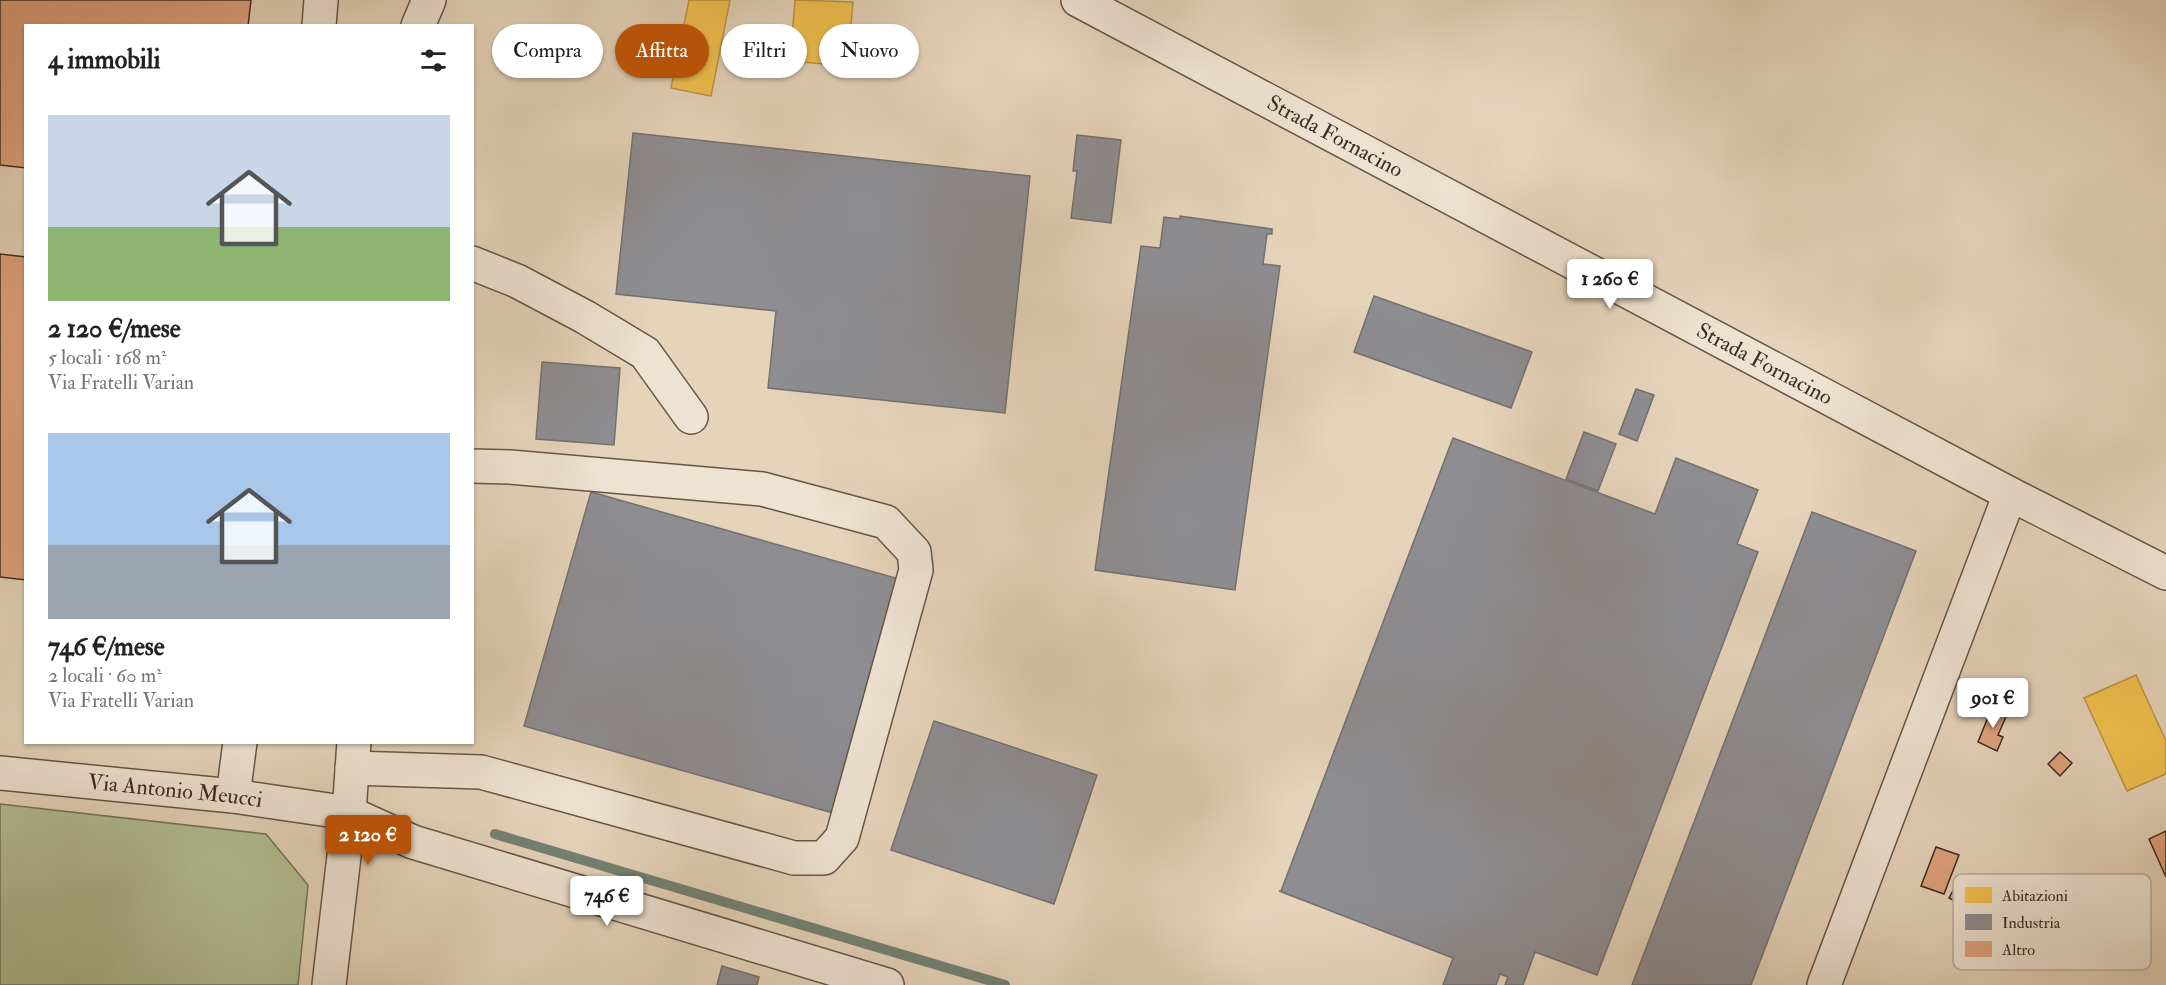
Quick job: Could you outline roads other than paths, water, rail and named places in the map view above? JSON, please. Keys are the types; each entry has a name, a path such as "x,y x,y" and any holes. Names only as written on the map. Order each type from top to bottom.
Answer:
{"street":[{"path":"319,24 321,0"},
{"path":"404,0 415,24"},
{"path":"417,24 429,0"},
{"name":"Strada Fornacino","path":"1078,0 2010,494 2166,573"},
{"path":"478,264 517,280 645,353 691,417"},
{"path":"328,985 349,813 353,755 481,772 795,858 824,858 842,838 916,570 914,552 886,522 762,489 474,466"},
{"path":"1824,985 2010,494"},
{"path":"233,796 240,744"},
{"name":"Via Antonio Meucci","path":"0,772 233,796 349,813 413,842 886,985"}],"waterway":[{"path":"495,834 1005,985"}]}
